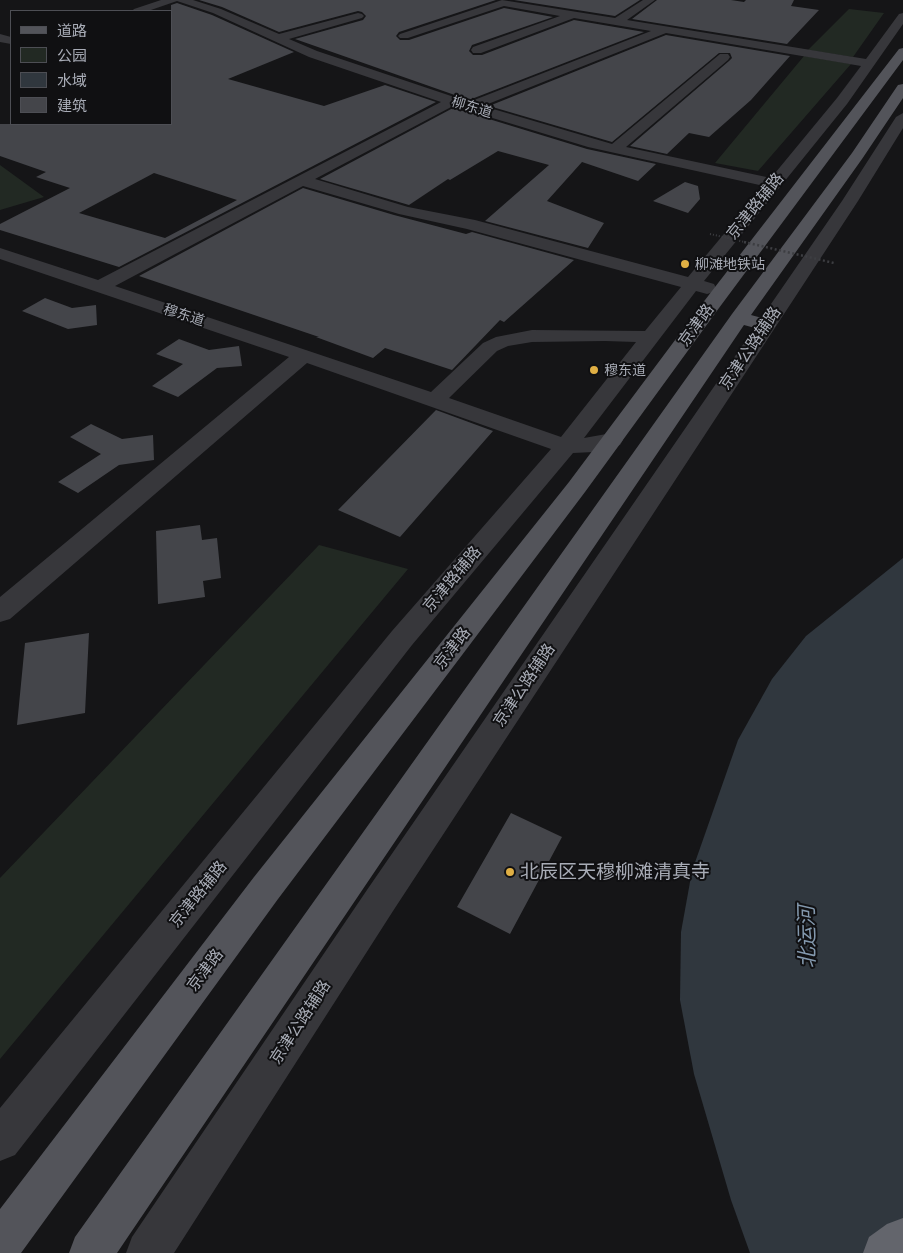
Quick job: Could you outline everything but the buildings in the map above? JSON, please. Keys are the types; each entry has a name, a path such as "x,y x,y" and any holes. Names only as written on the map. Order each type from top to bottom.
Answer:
{"highway":[{"path":"886,1253 903,1240"}],"main road":[{"name":"京津路","path":"0,1245 266,888 612,440 707,287 903,52"},
{"name":"京津路","path":"91,1253 752,322 857,156 903,88"}],"street":[{"path":"141,10 172,0"},
{"name":"柳东道","path":"182,0 217,10 312,54 452,101 593,144 773,183"},
{"path":"617,22 650,0"},
{"path":"404,36 503,3 867,64"},
{"path":"477,50 574,15"},
{"path":"278,38 358,16"},
{"name":"京津路辅路","path":"0,1140 402,638 566,446 650,337 707,287 773,183 842,101 903,16"},
{"path":"472,106 664,30"},
{"path":"616,148 724,57"},
{"path":"99,287 452,101"},
{"name":"京津公路辅路","path":"148,1253 376,907 752,322 850,201 903,117"},
{"path":"301,180 404,211 478,226 707,287"},
{"name":"穆东道","path":"0,253 304,355 566,446 581,447 612,440"},
{"path":"435,400 490,347 504,341 532,336 605,335 650,337"},
{"path":"0,612 304,355"},
{"path":"566,446 578,465 577,487"}],"path":[{"path":"710,234 834,263"}],"green space":[{"path":"849,9 884,13 853,57 808,50"},
{"path":"804,56 851,64 758,171 715,163"},
{"path":"0,165 44,197 0,210"},
{"path":"319,545 408,569 0,1059 0,878"}],"water":[{"name":"北运河","path":"903,558 903,1253 750,1253 731,1200 694,1074 680,1000 681,932 692,871 738,740 772,679 806,636"}],"place":[{"name":"柳滩地铁站","path":"685,264"},
{"name":"穆东道","path":"594,370"},
{"name":"北辰区天穆柳滩清真寺","path":"510,872"}]}
